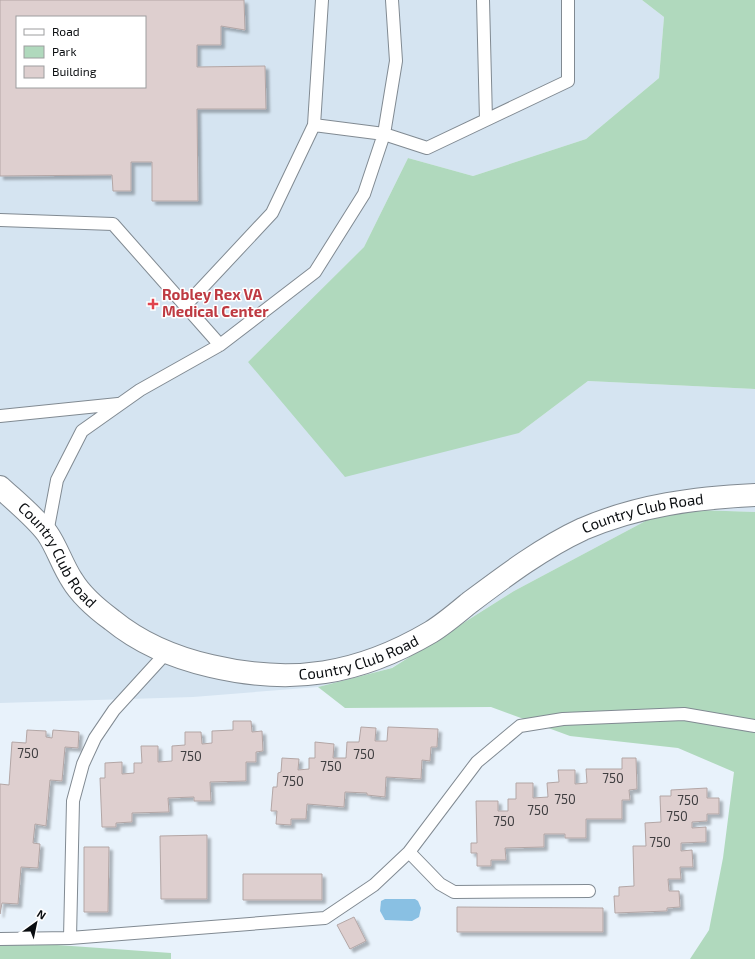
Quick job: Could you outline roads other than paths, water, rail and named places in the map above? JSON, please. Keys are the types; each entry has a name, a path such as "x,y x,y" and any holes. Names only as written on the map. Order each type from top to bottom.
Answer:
{"street":[{"name":"Country Club Road","path":"0,487 47,533 72,580 82,594 113,621 146,642 192,662 242,674 287,676 313,674 358,665 384,656 432,632 525,561 583,529 646,508 698,498 755,495"}],"lane":[{"path":"185,306 272,214 314,125 322,0"},
{"path":"47,533 57,480 82,431 140,390 220,345 315,272 364,194 384,134 396,61 392,0"},
{"path":"483,0 486,120"},
{"path":"314,125 384,134 427,148 568,81 568,0"},
{"path":"0,220 113,224 220,345"},
{"path":"0,416 120,404"},
{"path":"70,938 73,801 83,764 95,738 114,710 167,652"},
{"path":"0,939 70,938 325,918 374,885 409,852 477,762 520,726 563,720 684,714 755,726"},
{"path":"409,852 440,884 454,892 589,891"}],"water":[{"path":"385,899 415,899 418,901 421,908 419,917 412,921 385,920 380,911 381,901"}],"place":[{"name":"Robley Rex VA Medical Center","path":"153,304"}]}
